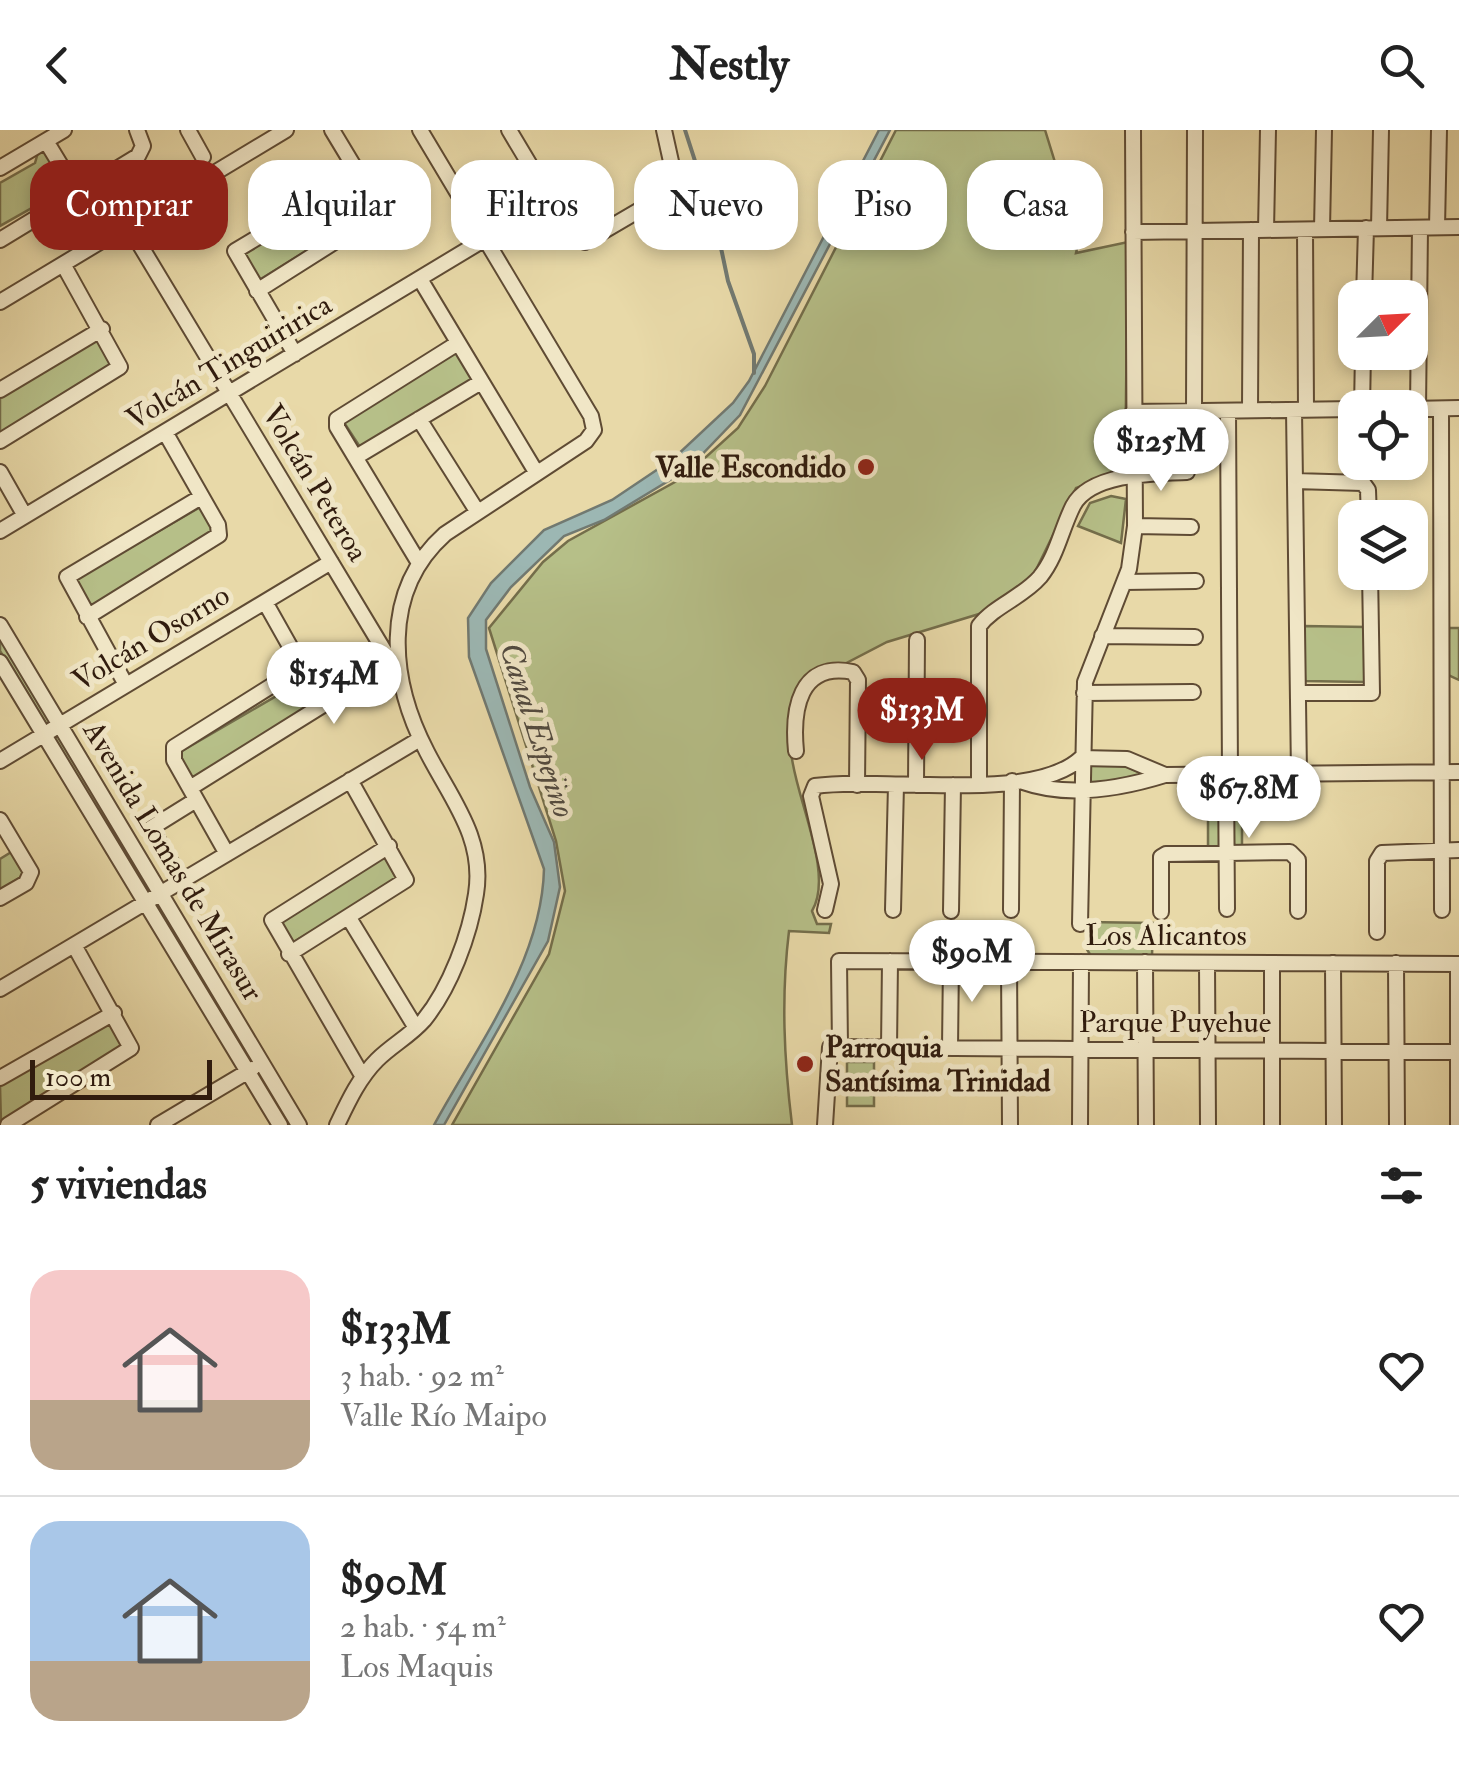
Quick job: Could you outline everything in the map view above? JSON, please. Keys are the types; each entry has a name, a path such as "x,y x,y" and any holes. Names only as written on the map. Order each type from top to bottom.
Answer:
{"street":[{"path":"2,163 64,130"},
{"path":"131,160 143,146 137,130"},
{"path":"188,130 203,156"},
{"path":"228,165 286,130"},
{"path":"332,130 350,160"},
{"path":"420,130 451,182"},
{"path":"509,130 579,242 672,191 676,184 664,130"},
{"path":"1080,924 1084,693 1124,582 1135,526 1134,130"},
{"path":"1194,130 1194,411"},
{"path":"1250,410 1258,230 1268,130"},
{"path":"1322,229 1324,130"},
{"path":"1366,280 1381,130"},
{"path":"1437,227 1439,130"},
{"path":"46,141 58,160"},
{"path":"0,240 30,221"},
{"path":"1133,232 1459,227"},
{"path":"1415,390 1420,228"},
{"path":"1299,774 1295,482 1305,230"},
{"path":"248,241 236,248 236,257 295,354"},
{"path":"0,302 86,250"},
{"name":"Volcán Peteroa","path":"143,250 388,656 398,663"},
{"path":"256,291 323,250"},
{"name":"Volcán Tinguiririca","path":"0,531 467,250"},
{"path":"337,1125 363,1077 416,1028 445,986 470,919 478,880 470,829 420,738 398,663 399,612 419,563 436,542 586,441 594,430 591,416 492,250"},
{"path":"0,441 117,372 119,359 63,264"},
{"path":"420,279 536,472"},
{"path":"0,390 102,329"},
{"path":"419,563 338,427 340,416 458,343"},
{"path":"356,457 481,382"},
{"path":"1428,408 1459,408"},
{"path":"1441,408 1451,690 1451,850 1442,910"},
{"path":"1132,412 1338,409"},
{"path":"1227,909 1228,411"},
{"path":"419,419 477,511"},
{"path":"87,617 214,542 218,525 165,432"},
{"path":"0,472 25,516"},
{"path":"979,783 979,626 1043,574 1080,496 1093,486 1121,481 1133,473 1187,472"},
{"path":"1295,482 1363,482 1368,500"},
{"path":"1442,486 1459,485"},
{"path":"126,686 67,577 201,496"},
{"path":"1135,526 1191,527"},
{"name":"Volcán Osorno","path":"0,761 331,562"},
{"path":"1124,582 1196,581"},
{"path":"1298,693 1372,693 1370,590"},
{"path":"182,881 152,828 193,794 321,709 322,697 265,602"},
{"name":"Avenida Lomas de Mirasur","path":"0,625 298,1125"},
{"path":"1102,636 1195,638"},
{"path":"916,785 917,640"},
{"name":"Avenida Lomas de Mirasur","path":"0,662 280,1125"},
{"path":"227,854 172,756 177,743 303,666"},
{"path":"796,751 795,705 806,683 834,670 854,672 858,680 856,785"},
{"path":"1084,693 1192,692"},
{"path":"0,989 420,738"},
{"path":"825,910 832,893 811,790 824,784 953,785 1017,781 1064,772 1081,758 1127,760 1165,775"},
{"path":"1017,781 1082,790 1128,786 1165,775 1451,772"},
{"path":"290,954 405,883 405,874 350,780"},
{"path":"1011,910 1017,781"},
{"path":"893,910 896,785"},
{"path":"951,911 953,785"},
{"path":"0,820 6,843 31,872 30,879 0,898"},
{"path":"363,1077 273,928 274,917 389,846"},
{"path":"1377,932 1380,856 1451,850"},
{"path":"1161,912 1161,857 1227,853 1294,854 1298,865 1298,910"},
{"path":"349,918 416,1028"},
{"path":"8,1125 131,1048 74,945"},
{"name":"Los Alicantos","path":"835,1047 839,961 1458,964"},
{"path":"889,1048 890,961"},
{"path":"950,961 950,1048"},
{"path":"1009,962 1010,1125"},
{"path":"1080,1125 1081,962"},
{"path":"1145,962 1146,1125"},
{"path":"1207,962 1208,1125"},
{"path":"1272,963 1272,1125"},
{"path":"1334,963 1334,1125"},
{"path":"1396,964 1397,1125"},
{"path":"1458,964 1458,1125"},
{"path":"0,1078 114,1013"},
{"path":"825,1125 835,1047"},
{"name":"Parque Puyehue","path":"835,1047 1459,1052"},
{"path":"158,1125 183,1119 262,1063"}],"green space":[{"path":"896,130 1045,130 1054,160 967,160 967,250 1077,250 1076,253 1128,242 1125,471 1076,488 1033,576 1013,593 979,614 887,642 808,683 794,726 791,751 819,876 812,911 817,924 831,924 829,933 789,931 784,1028 792,1125 452,1125 549,954 565,891 556,841 489,628 543,562 568,541 684,477 738,428 765,386 835,250 947,250 947,160 881,160"},
{"path":"39,149 44,149 50,160 36,160"},
{"path":"30,166 30,209 0,226 0,183"},
{"path":"248,246 248,250 308,250 256,282 238,252"},
{"path":"98,338 113,366 0,434 0,397"},
{"path":"459,351 473,379 360,447 343,421"},
{"path":"1111,496 1126,499 1121,543 1078,526 1090,503"},
{"path":"202,506 217,532 89,609 73,581"},
{"path":"1303,626 1367,627 1365,682 1305,681"},
{"path":"1449,628 1459,628 1459,680 1448,675"},
{"path":"0,635 291,1125 286,1125 0,651"},
{"path":"304,680 317,704 189,781 175,755"},
{"path":"1091,765 1124,765 1143,774 1128,781 1092,784 1088,780"},
{"path":"1208,789 1242,790 1242,847 1208,847"},
{"path":"13,851 26,874 0,890 0,859"},
{"path":"387,854 401,877 292,943 279,921"},
{"path":"1087,922 1153,923 1152,956 1091,956 1086,948"},
{"path":"112,1018 128,1045 1,1123 0,1086"},
{"path":"847,1062 874,1062 874,1106 847,1106"}],"water":[{"path":"879,130 890,130 874,160 863,160"},
{"path":"818,248 827,250 740,415 688,469 604,520 564,536 511,587 486,620 486,649 530,787 554,842 560,887 548,941 444,1125 434,1125 520,970 532,937 544,869 469,657 468,618 491,583 544,530 612,500 673,459 733,403 749,381"}],"waterway":[{"path":"685,130 717,229 728,281 754,354 754,373"}],"place":[{"name":"Valle Escondido","path":"866,467"},
{"name":"Parroquia Santísima Trinidad","path":"805,1064"}],"water label":[{"name":"Canal Espejino","path":"537,730"}]}
